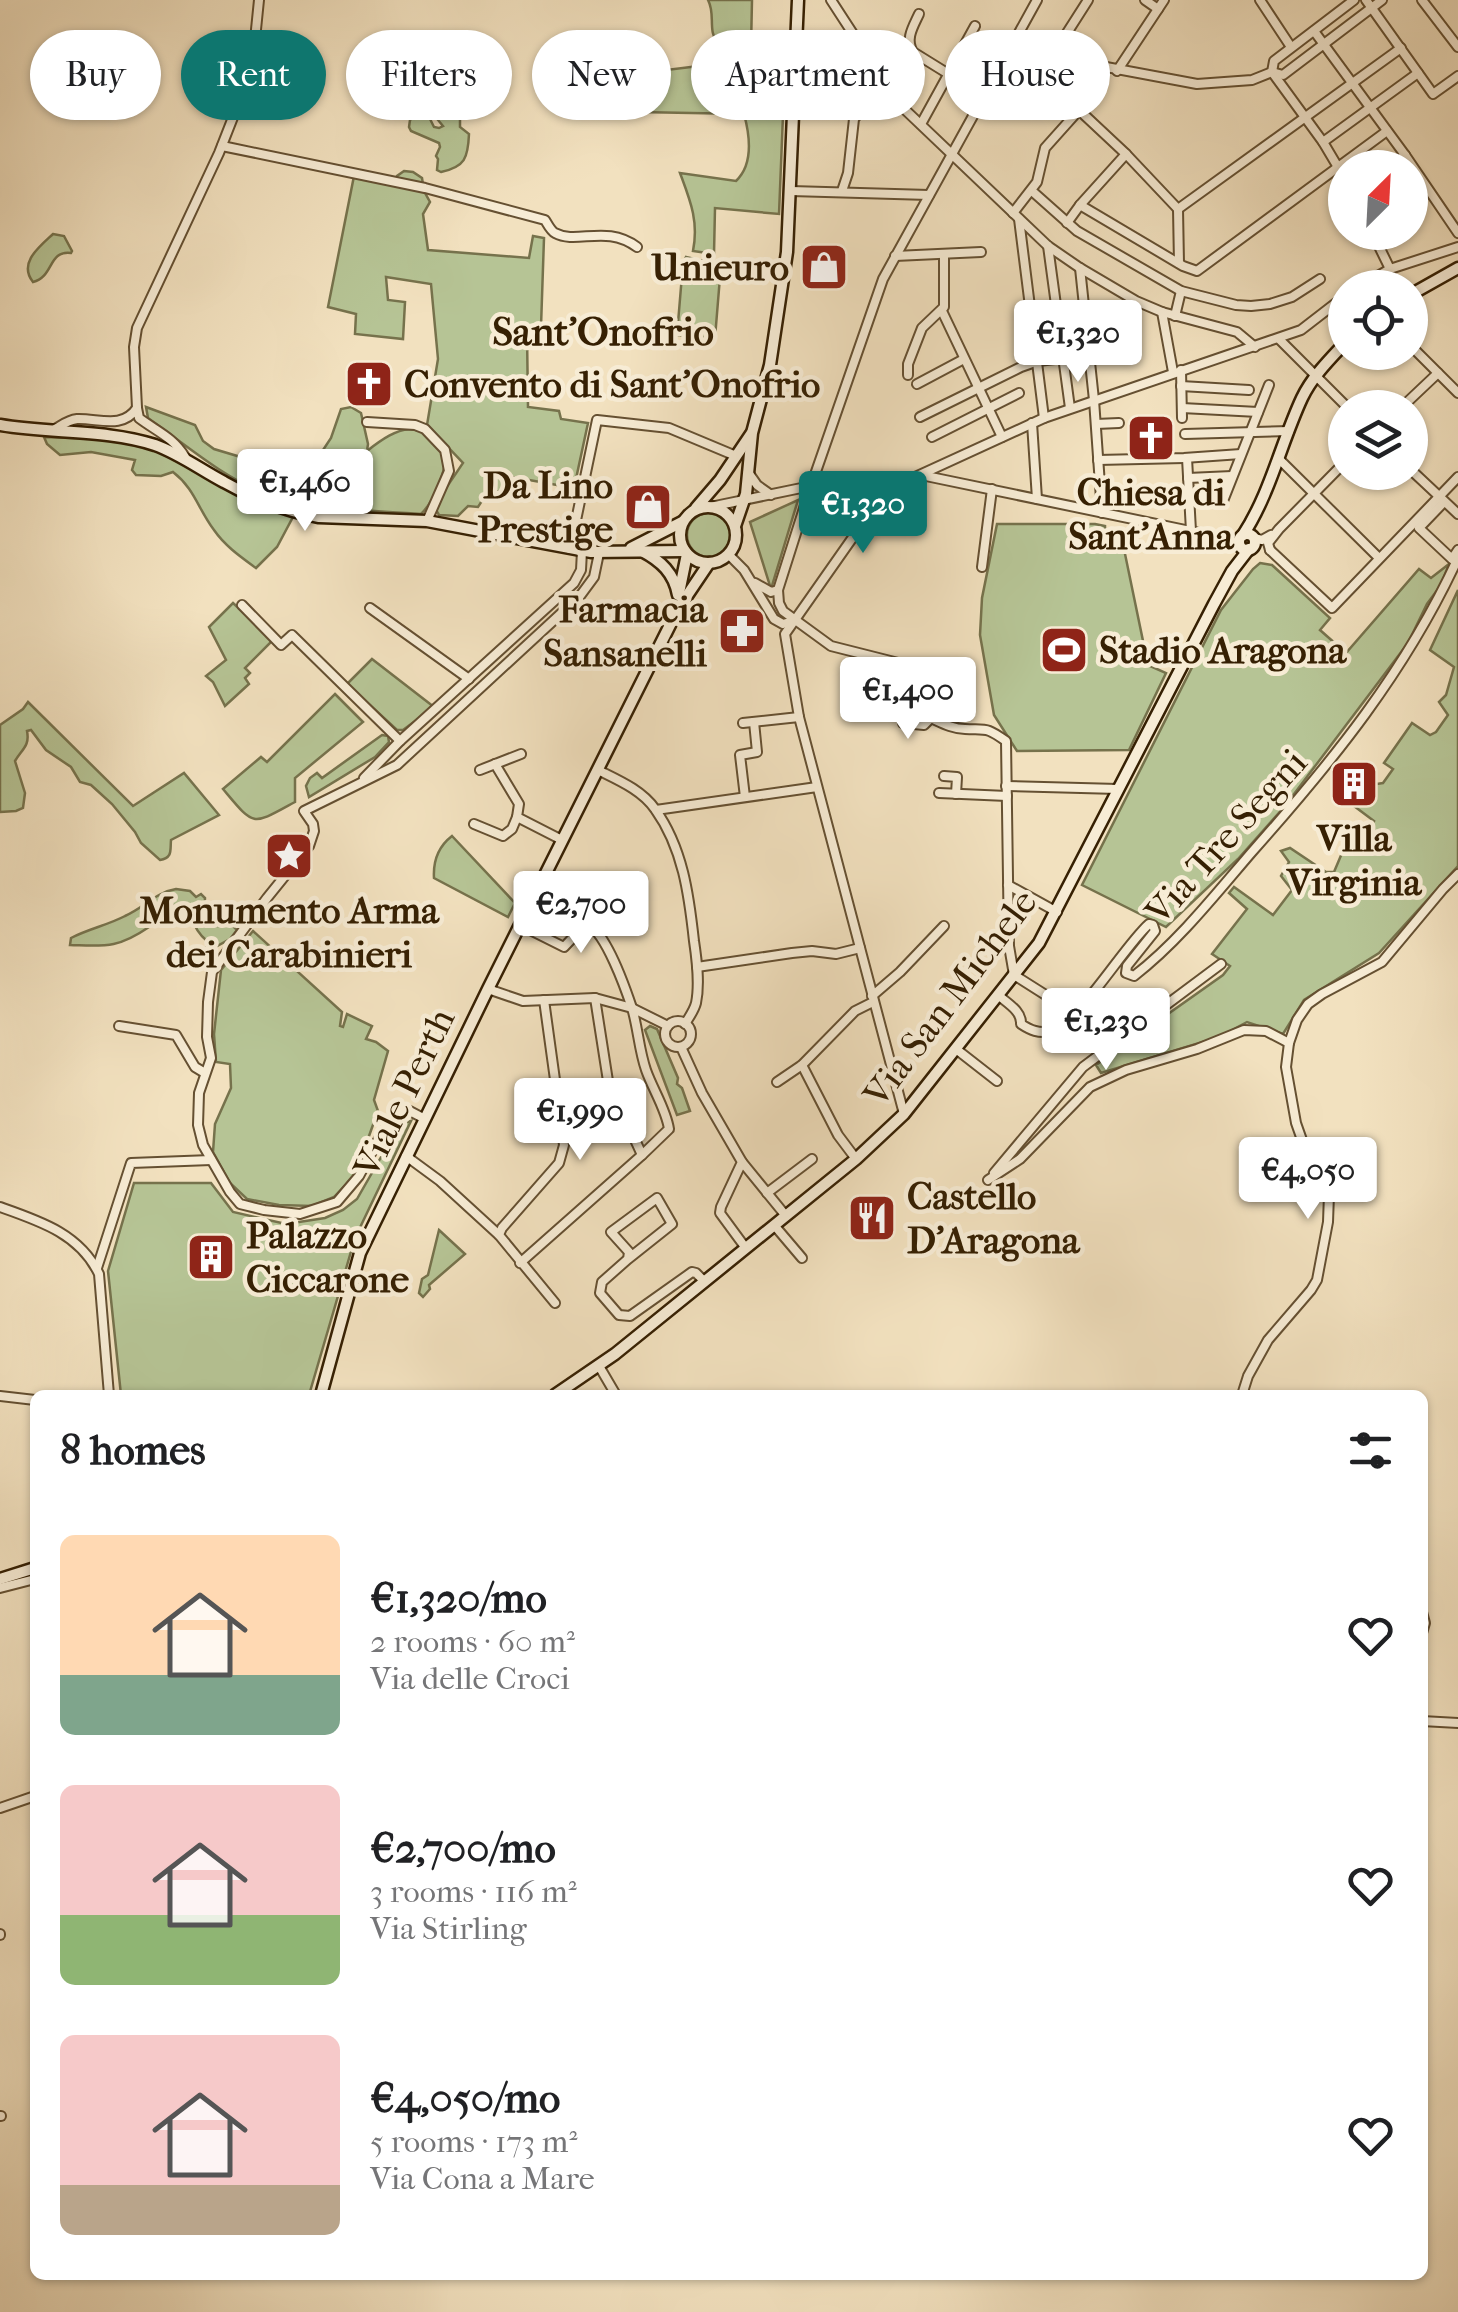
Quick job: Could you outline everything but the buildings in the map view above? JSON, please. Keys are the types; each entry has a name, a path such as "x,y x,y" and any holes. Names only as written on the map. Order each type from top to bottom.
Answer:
{"street":[{"path":"187,460 168,436 142,422 137,408 137,328 222,146 252,59 259,0"},
{"path":"831,0 850,30"},
{"path":"1020,30 1037,0"},
{"path":"1069,30 1088,0"},
{"path":"1117,70 1161,4 1145,0"},
{"path":"1260,0 1292,48"},
{"path":"1328,150 1272,72 1274,60 1354,0"},
{"path":"1110,69 1196,84 1252,80 1272,72 1283,74 1324,45 1369,4 1382,0"},
{"path":"1422,0 1458,46"},
{"path":"683,522 680,536 686,552 694,559 710,563 723,559 736,541 752,433 764,396 788,252 797,2"},
{"path":"1369,4 1433,94 1458,76"},
{"path":"918,14 909,45 920,58 945,73"},
{"path":"973,30 975,26"},
{"path":"1314,31 1401,150"},
{"path":"1178,209 1400,48"},
{"path":"1323,142 1418,74"},
{"path":"921,124 945,80"},
{"path":"842,191 854,120"},
{"path":"916,120 1048,246 1080,268 1136,301 1237,332 1256,347"},
{"path":"918,668 831,646 791,617 779,603 778,590 883,279 971,120"},
{"path":"1044,418 1016,216 1040,174 1045,148 1070,120"},
{"path":"1090,120 1178,209 1181,264 1175,316"},
{"path":"1361,150 1387,131"},
{"path":"222,146 425,188 545,220 555,233 616,236 636,246"},
{"path":"1068,223 1126,154"},
{"path":"1080,205 1197,271 1328,174"},
{"path":"1428,189 1458,233"},
{"path":"792,191 929,195"},
{"path":"1032,191 1094,241 1180,290 1251,306 1284,300 1320,279"},
{"path":"1048,246 1070,408"},
{"path":"1381,250 1390,269 1458,248"},
{"path":"895,256 981,252"},
{"path":"908,375 908,364 922,328 942,311 945,303 944,254"},
{"path":"1080,268 1102,512"},
{"path":"1428,285 1458,268"},
{"path":"1287,347 1328,309"},
{"path":"942,311 1002,437"},
{"path":"1162,312 1181,386 1182,413 1258,412"},
{"path":"748,576 774,620 782,624 858,530 904,484 921,474 1070,408 1301,330"},
{"path":"1279,339 1330,390"},
{"path":"920,418 1021,366 1089,355"},
{"path":"917,384 964,359"},
{"name":"Via San Michele","path":"562,1390 786,1216 904,1114 1039,943 1232,571 1302,399 1328,362"},
{"path":"1428,363 1458,393"},
{"path":"1420,390 1438,373"},
{"path":"1181,386 1249,390"},
{"path":"1189,496 1223,500 1269,386"},
{"path":"932,437 1020,393"},
{"path":"52,431 76,419 126,419 137,408"},
{"path":"356,786 574,583 581,570 576,550 597,420 669,428 736,456"},
{"path":"367,422 415,424 445,450 449,470 427,522"},
{"path":"1032,424 1037,499"},
{"path":"1096,424 1119,424"},
{"path":"0,426 142,441 174,452 225,483 284,509 319,516 464,526 599,553 686,552"},
{"path":"1185,434 1289,431"},
{"path":"625,551 683,522 720,480 752,433"},
{"path":"1098,460 1241,454"},
{"path":"1186,458 1191,531"},
{"path":"1278,458 1379,558"},
{"path":"748,472 771,495"},
{"path":"921,474 1224,538 1270,538"},
{"path":"1188,478 1232,476"},
{"path":"1458,477 1419,528 1452,558 1458,550"},
{"path":"1270,550 1270,538 1328,479"},
{"path":"694,510 811,486"},
{"path":"1428,486 1458,514"},
{"path":"982,567 992,489"},
{"path":"1248,536 1270,550 1332,608 1442,500"},
{"path":"710,506 726,513 736,526"},
{"path":"641,551 661,562 672,576 678,595"},
{"path":"678,609 686,552"},
{"path":"425,1118 406,1109 383,1131 359,1176 337,1202 300,1214 240,1204 203,1145 198,1125 198,1092 210,1058 207,1036 212,972 309,846 314,830 304,811 397,765 587,588 597,570 599,553"},
{"path":"729,554 763,589 778,590"},
{"name":"Via Tre Segni","path":"1074,1013 1153,924 1155,931 1127,966 1126,973 1134,976 1149,964 1213,899 1313,783 1370,710 1414,643 1458,558"},
{"name":"Viale Perth","path":"321,1390 360,1253 678,609 710,563"},
{"path":"242,605 281,645 292,634 400,742"},
{"path":"370,608 469,679"},
{"path":"791,617 785,634 799,717 904,1114"},
{"path":"502,649 511,658"},
{"path":"894,663 904,723 924,725 931,718 949,726 990,730 1006,741 1009,946 1014,976 1074,1013 1055,1030 1038,1032 1020,1024 1020,1015 998,995"},
{"path":"742,724 799,717"},
{"path":"745,797 740,754 757,752 754,722"},
{"path":"480,770 521,754"},
{"path":"384,758 392,766"},
{"path":"474,824 503,836 512,829 517,817 519,804 495,764"},
{"path":"598,770 635,790 656,810 678,854 686,879 698,967 695,1006 685,1024"},
{"path":"944,776 957,777 956,794"},
{"path":"656,810 817,787"},
{"path":"939,794 1118,789"},
{"path":"517,817 562,840"},
{"path":"1244,1390 1268,1340 1312,1290 1328,1222 1329,1194 1308,1157 1296,1123 1286,1067 1289,1043 1298,1020 1308,1004 1322,994 1382,962 1458,874"},
{"path":"1008,885 1056,912"},
{"path":"520,925 564,947 583,926 592,925 609,953 632,1008 640,1052 669,1130 520,1263"},
{"path":"777,1082 802,1065 944,926"},
{"path":"698,967 792,952 836,954 860,948"},
{"path":"1222,964 1082,1067 988,1180 1020,1159 1090,1088 1126,1070 1227,1039 1244,1030 1266,1032 1289,1043"},
{"path":"488,989 523,1002 595,998 632,1008 668,1026"},
{"path":"595,998 608,1081 642,1155"},
{"path":"499,1235 563,1154 544,1000"},
{"path":"676,1022 685,1024 690,1034 688,1042 681,1047 672,1046 666,1041 668,1026 676,1022"},
{"path":"119,1026 176,1035 195,1068 205,1073"},
{"path":"681,1047 702,1093 742,1162 786,1216"},
{"path":"956,1049 997,1081"},
{"path":"802,1065 838,1135 856,1159"},
{"path":"406,1156 499,1235 555,1303"},
{"path":"766,1192 812,1159"},
{"path":"97,1269 131,1164 211,1160"},
{"path":"742,1162 720,1213 746,1247"},
{"path":"628,1260 628,1252 611,1232 656,1198 672,1224 602,1282 600,1292 619,1315 634,1314 692,1272 704,1281"},
{"path":"0,1207 61,1232 87,1253 97,1269 109,1390"},
{"path":"774,1225 802,1258"},
{"path":"598,1366 613,1390"},
{"path":"0,1396 30,1399"},
{"path":"0,1579 30,1570"},
{"path":"0,1588 30,1580"},
{"path":"1428,1722 1458,1724"},
{"path":"0,1808 30,1798"}],"green space":[{"path":"708,0 752,0 751,30 713,30"},
{"path":"691,67 691,113 671,113 671,69"},
{"path":"410,120 430,120 434,127 443,126 438,120 460,120 460,127 469,134 464,160 441,172 437,170 436,156 439,143 409,127"},
{"path":"745,120 783,120 779,214 715,208 714,254 693,251 694,220 680,173 736,181 746,166 749,140"},
{"path":"404,171 422,178 430,202 423,214 428,250 529,258 533,236 544,238 541,327 527,333 528,407 559,411 561,419 588,423 574,488 506,476 502,492 489,490 478,507 468,506 458,516 439,515 436,510 463,463 427,425 438,359 431,284 386,277 388,300 405,302 403,339 355,334 356,314 328,307 354,176 397,184 397,176"},
{"path":"53,234 64,236 72,251 58,256 45,275 33,282 29,262"},
{"path":"686,257 725,266 727,275 720,277 715,338 677,335"},
{"path":"146,407 195,425 203,441 214,449 244,458 277,479 301,488 309,484 341,409 351,407 361,413 367,451 389,436 409,429 428,434 447,454 438,486 421,514 302,504 266,494 220,470 148,418"},
{"path":"44,437 150,446 294,515 277,547 256,568 218,536 191,492 173,472 161,476 136,475 132,470 135,460 91,452 60,455"},
{"path":"798,500 771,589 750,522"},
{"path":"709,513 725,519 731,535 725,551 709,557 693,551 687,535 693,519"},
{"name":"Stadio Aragona","path":"997,524 1095,524 1105,526 1105,531 1122,533 1120,547 1124,549 1148,665 1166,673 1129,750 1017,751 994,715 980,635 982,598"},
{"path":"1260,563 1272,565 1330,618 1320,630 1346,653 1419,569 1431,578 1449,564 1408,643 1285,806 1238,859 1166,927 1082,885 1221,610"},
{"path":"1458,590 1458,866 1379,953 1304,1000 1283,1034 1247,1022 1219,1037 1101,1073 1096,1065 1223,975 1230,966 1212,954 1247,909 1229,893 1234,887 1273,915 1292,890 1281,876 1289,862 1281,851 1290,848 1326,872 1334,872 1345,846 1353,854 1374,821 1354,806 1375,782 1383,783 1393,769 1384,763 1412,723 1430,735 1448,715 1439,702 1446,695 1454,667 1430,650"},
{"path":"233,603 273,640 245,668 250,673 245,678 249,684 225,706 206,676 226,660 209,627"},
{"path":"372,659 434,707 403,730 397,730 347,684"},
{"path":"335,694 363,722 295,778 295,802 261,818 248,816 223,789 261,757 267,762"},
{"path":"28,702 133,806 184,773 219,815 171,840 169,855 160,860 141,843 112,804 91,785 80,782 71,767 46,750 31,730 27,731 26,744 15,761 25,793 23,808 0,812 0,725"},
{"path":"382,735 388,736 389,742 375,757 309,797 306,786 310,778 317,773 322,778"},
{"path":"452,836 515,903 508,917 434,878 438,854"},
{"path":"190,891 196,897 201,894 205,898 204,919 212,926 233,926 237,930 230,939 206,952 207,941 185,906 174,905 149,927 119,943 70,945 71,938 132,913 162,893"},
{"path":"253,931 342,1012 340,1026 343,1027 347,1014 372,1026 366,1039 388,1051 374,1100 378,1111 355,1175 334,1197 312,1206 247,1199 230,1183 213,1152 215,1124 231,1088 230,1064 216,1062 214,1034 221,970"},
{"path":"650,1026 657,1029 690,1111 677,1115 645,1030"},
{"path":"411,1121 355,1238 310,1390 120,1390 108,1271 134,1183 211,1183 233,1212 286,1224 325,1218 357,1199 400,1124"},
{"path":"439,1230 465,1254 429,1285 423,1297 419,1293 422,1279 428,1275"}],"place":[{"name":"Unieuro","path":"824,267"},
{"name":"Convento di Sant'Onofrio","path":"369,384"},
{"name":"Chiesa di Sant'Anna","path":"1151,438"},
{"name":"Da Lino Prestige","path":"648,507"},
{"name":"Farmacia Sansanelli","path":"742,631"},
{"name":"Stadio Aragona","path":"1064,650"},
{"name":"Villa Virginia","path":"1354,784"},
{"name":"Monumento Arma dei Carabinieri","path":"289,856"},
{"name":"Castello D'Aragona","path":"872,1218"},
{"name":"Palazzo Ciccarone","path":"211,1257"}],"district":[{"name":"Sant'Onofrio","path":"603,332"}]}
